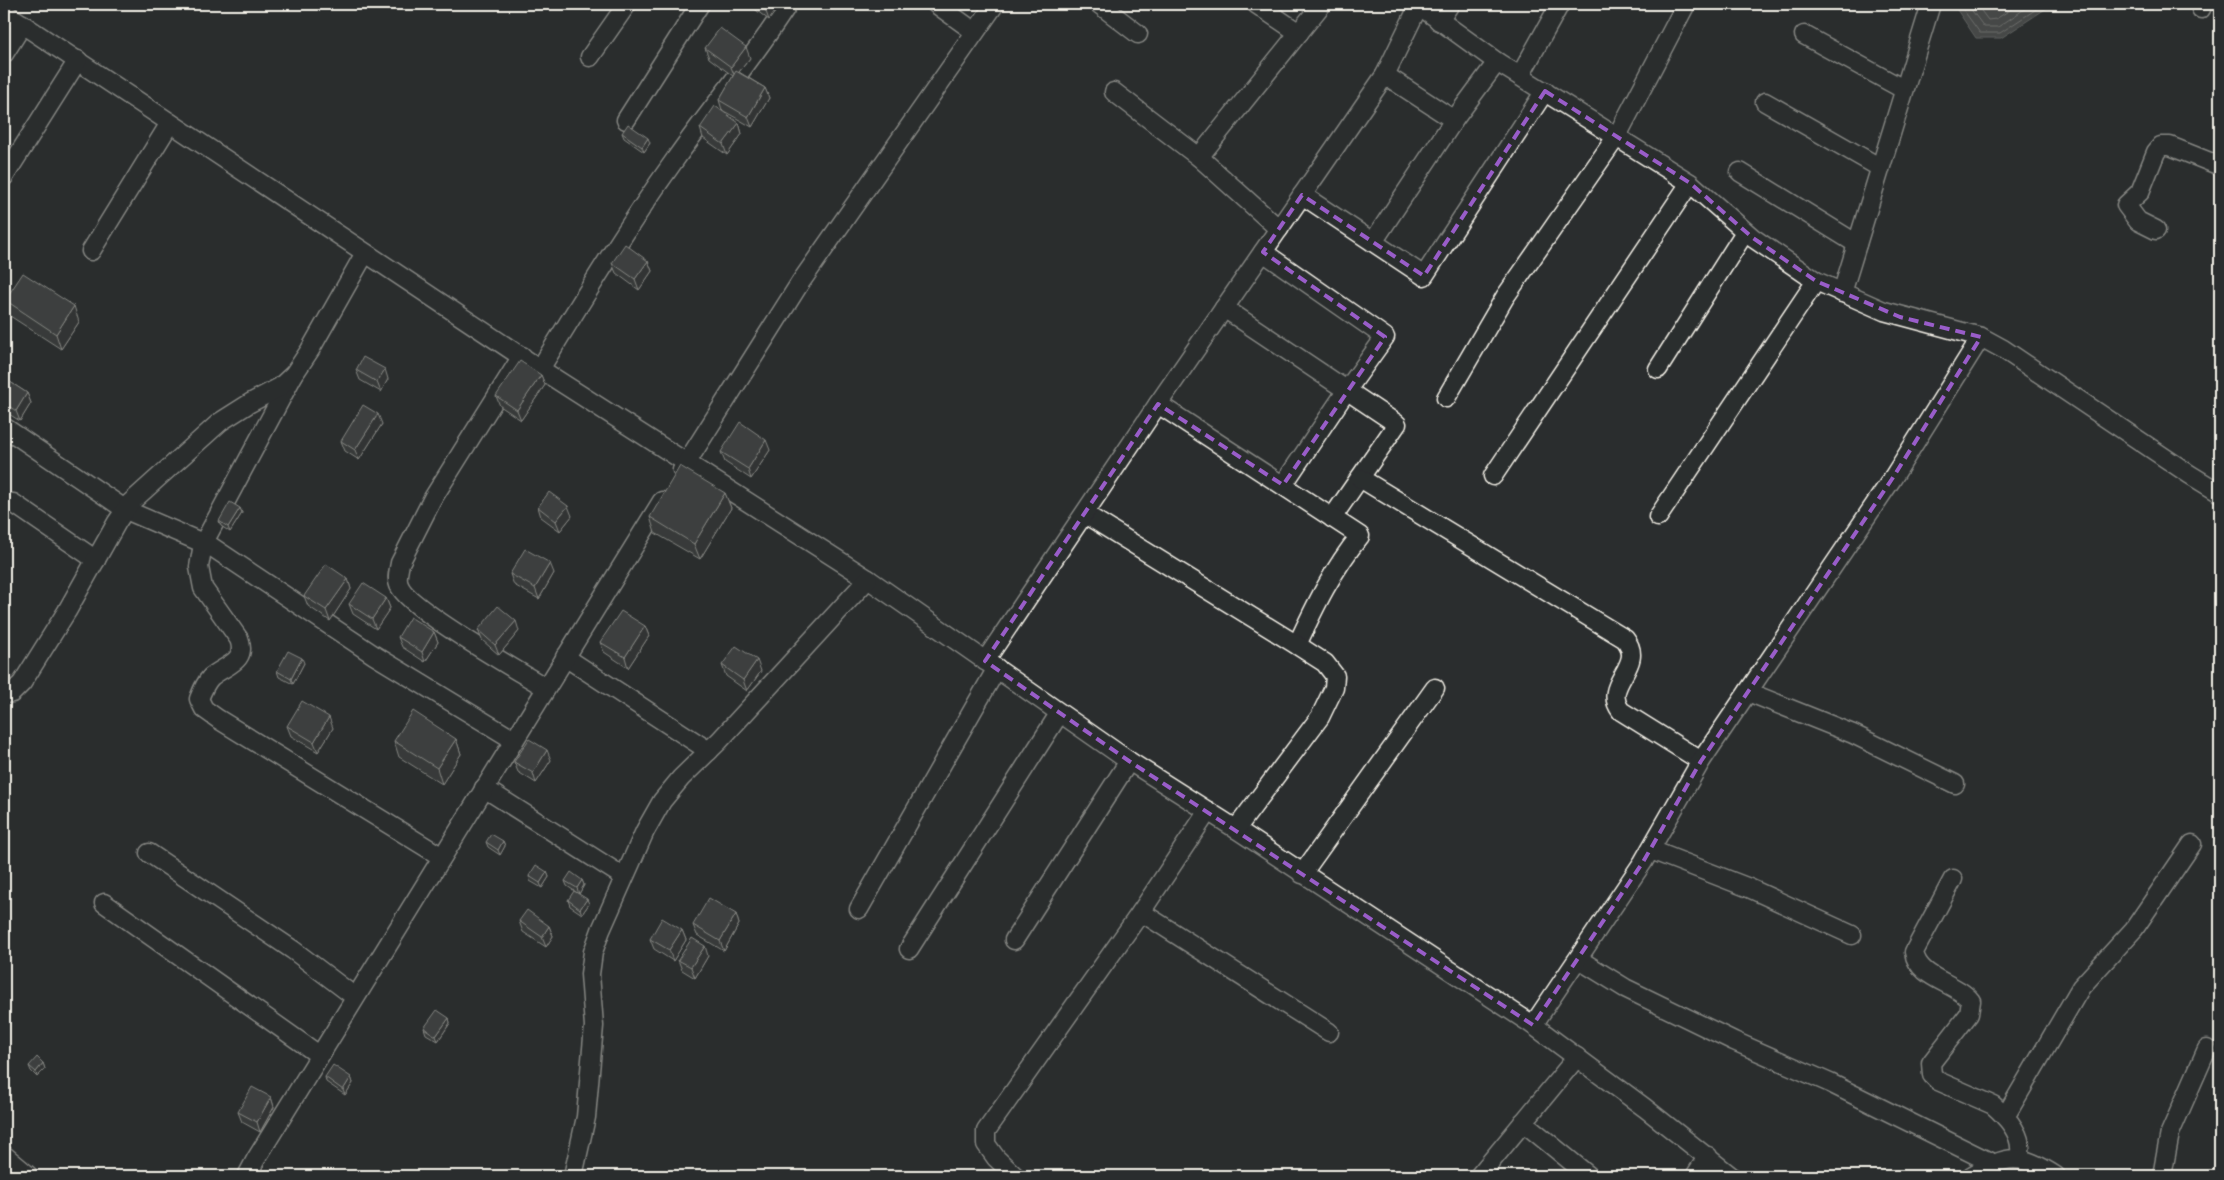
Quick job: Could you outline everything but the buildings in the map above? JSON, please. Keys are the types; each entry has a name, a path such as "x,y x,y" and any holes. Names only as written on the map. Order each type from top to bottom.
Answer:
{"street":[{"path":"590,57 627,4"},
{"path":"626,120 700,4"},
{"path":"540,369 598,274 674,161 763,42 788,4"},
{"path":"936,4 975,32"},
{"path":"247,1176 319,1055 565,657 800,283 995,4"},
{"path":"1099,4 1138,34"},
{"path":"1256,4 1298,34"},
{"path":"1199,157 1322,4"},
{"path":"859,909 991,665 1085,514 1158,404 1385,75 1418,4 1497,62 1690,183 1745,232 1816,281 1900,317 1981,337 2003,349 2181,469 2220,492"},
{"path":"1439,21 1450,4"},
{"path":"1520,76 1560,4"},
{"path":"1446,398 1505,297 1617,136 1686,4"},
{"path":"1842,293 1879,167 1931,4"},
{"path":"4,12 540,369 687,461 868,579 1128,762 1236,828 1302,874 1533,1025 1577,1056 1708,1156 1731,1176"},
{"path":"4,54 23,24"},
{"path":"1804,35 1904,89"},
{"path":"4,177 78,60"},
{"path":"1373,242 1454,120 1497,62"},
{"path":"1385,75 1454,120"},
{"path":"1302,195 1424,276 1545,91"},
{"path":"1114,92 1199,157 1279,229"},
{"path":"1765,102 1879,167"},
{"path":"91,251 170,123"},
{"path":"2156,230 2138,221 2126,205 2140,192 2156,152 2161,146 2170,146 2220,166"},
{"path":"1740,172 1857,244"},
{"path":"1493,476 1690,183"},
{"path":"1658,369 1745,232"},
{"path":"1263,252 1385,337 1283,485"},
{"path":"364,253 310,350 294,374 203,544 200,567 203,588 239,639 242,648 240,655 231,664 211,678 203,688 199,698 204,709 442,857"},
{"path":"1658,517 1816,281"},
{"path":"1224,308 1397,424 1332,518"},
{"path":"1533,1025 1651,850 1701,762 1892,479 1981,337"},
{"path":"522,356 433,498 400,563 398,573 399,585 405,594 446,627 546,688"},
{"path":"4,694 12,692 22,683 126,510 220,422 280,387 294,374"},
{"path":"1158,404 1360,536 1340,560 1313,609 1297,645"},
{"path":"4,427 126,510 212,547 374,655 514,740"},
{"path":"1360,478 1625,639 1631,647 1632,656 1614,694 1615,703 1621,711 1701,762"},
{"path":"4,502 13,503 96,560"},
{"path":"1085,514 1297,645 1325,664 1335,676 1334,688 1320,717 1236,828"},
{"path":"573,1176 586,1117 594,1026 590,974 593,952 645,831 662,802 681,778 709,751 868,579"},
{"path":"565,657 709,751"},
{"path":"1302,874 1435,688"},
{"path":"1748,692 1853,734 1955,784"},
{"path":"909,949 1059,714"},
{"path":"1014,940 1128,762"},
{"path":"484,788 624,877"},
{"path":"1015,1176 996,1158 986,1144 986,1131 1141,912 1208,811"},
{"path":"2005,1117 2081,988 2134,929 2192,844"},
{"path":"1651,850 1750,888 1852,935"},
{"path":"149,853 293,950 355,997"},
{"path":"1953,879 1914,952 1916,962 1925,971 1965,994 1971,1001 1968,1014 1931,1063 1932,1075 1938,1080 1993,1105 2005,1117 2019,1137 2022,1150 2020,1158"},
{"path":"104,904 319,1055"},
{"path":"1141,912 1329,1032"},
{"path":"1578,958 1642,996 1734,1041 1830,1083 1992,1164"},
{"path":"2162,1176 2170,1133 2207,1049"},
{"path":"1479,1176 1577,1056"},
{"path":"1523,1122 1589,1176"},
{"path":"4,1155 29,1176"},
{"path":"1695,1176 1708,1156"},
{"path":"1972,1176 1992,1164 2007,1158 2020,1158 2030,1161 2056,1176"}],"highlighted area":[{"path":"1545,91 1690,183 1753,238 1816,281 1900,317 1981,337 1892,479 1701,761 1643,862 1533,1025 1129,761 985,661 1158,404 1283,485 1385,337 1263,252 1302,195 1424,276"}],"water":[{"path":"1953,4 2053,4 2001,38 1976,38"}]}
